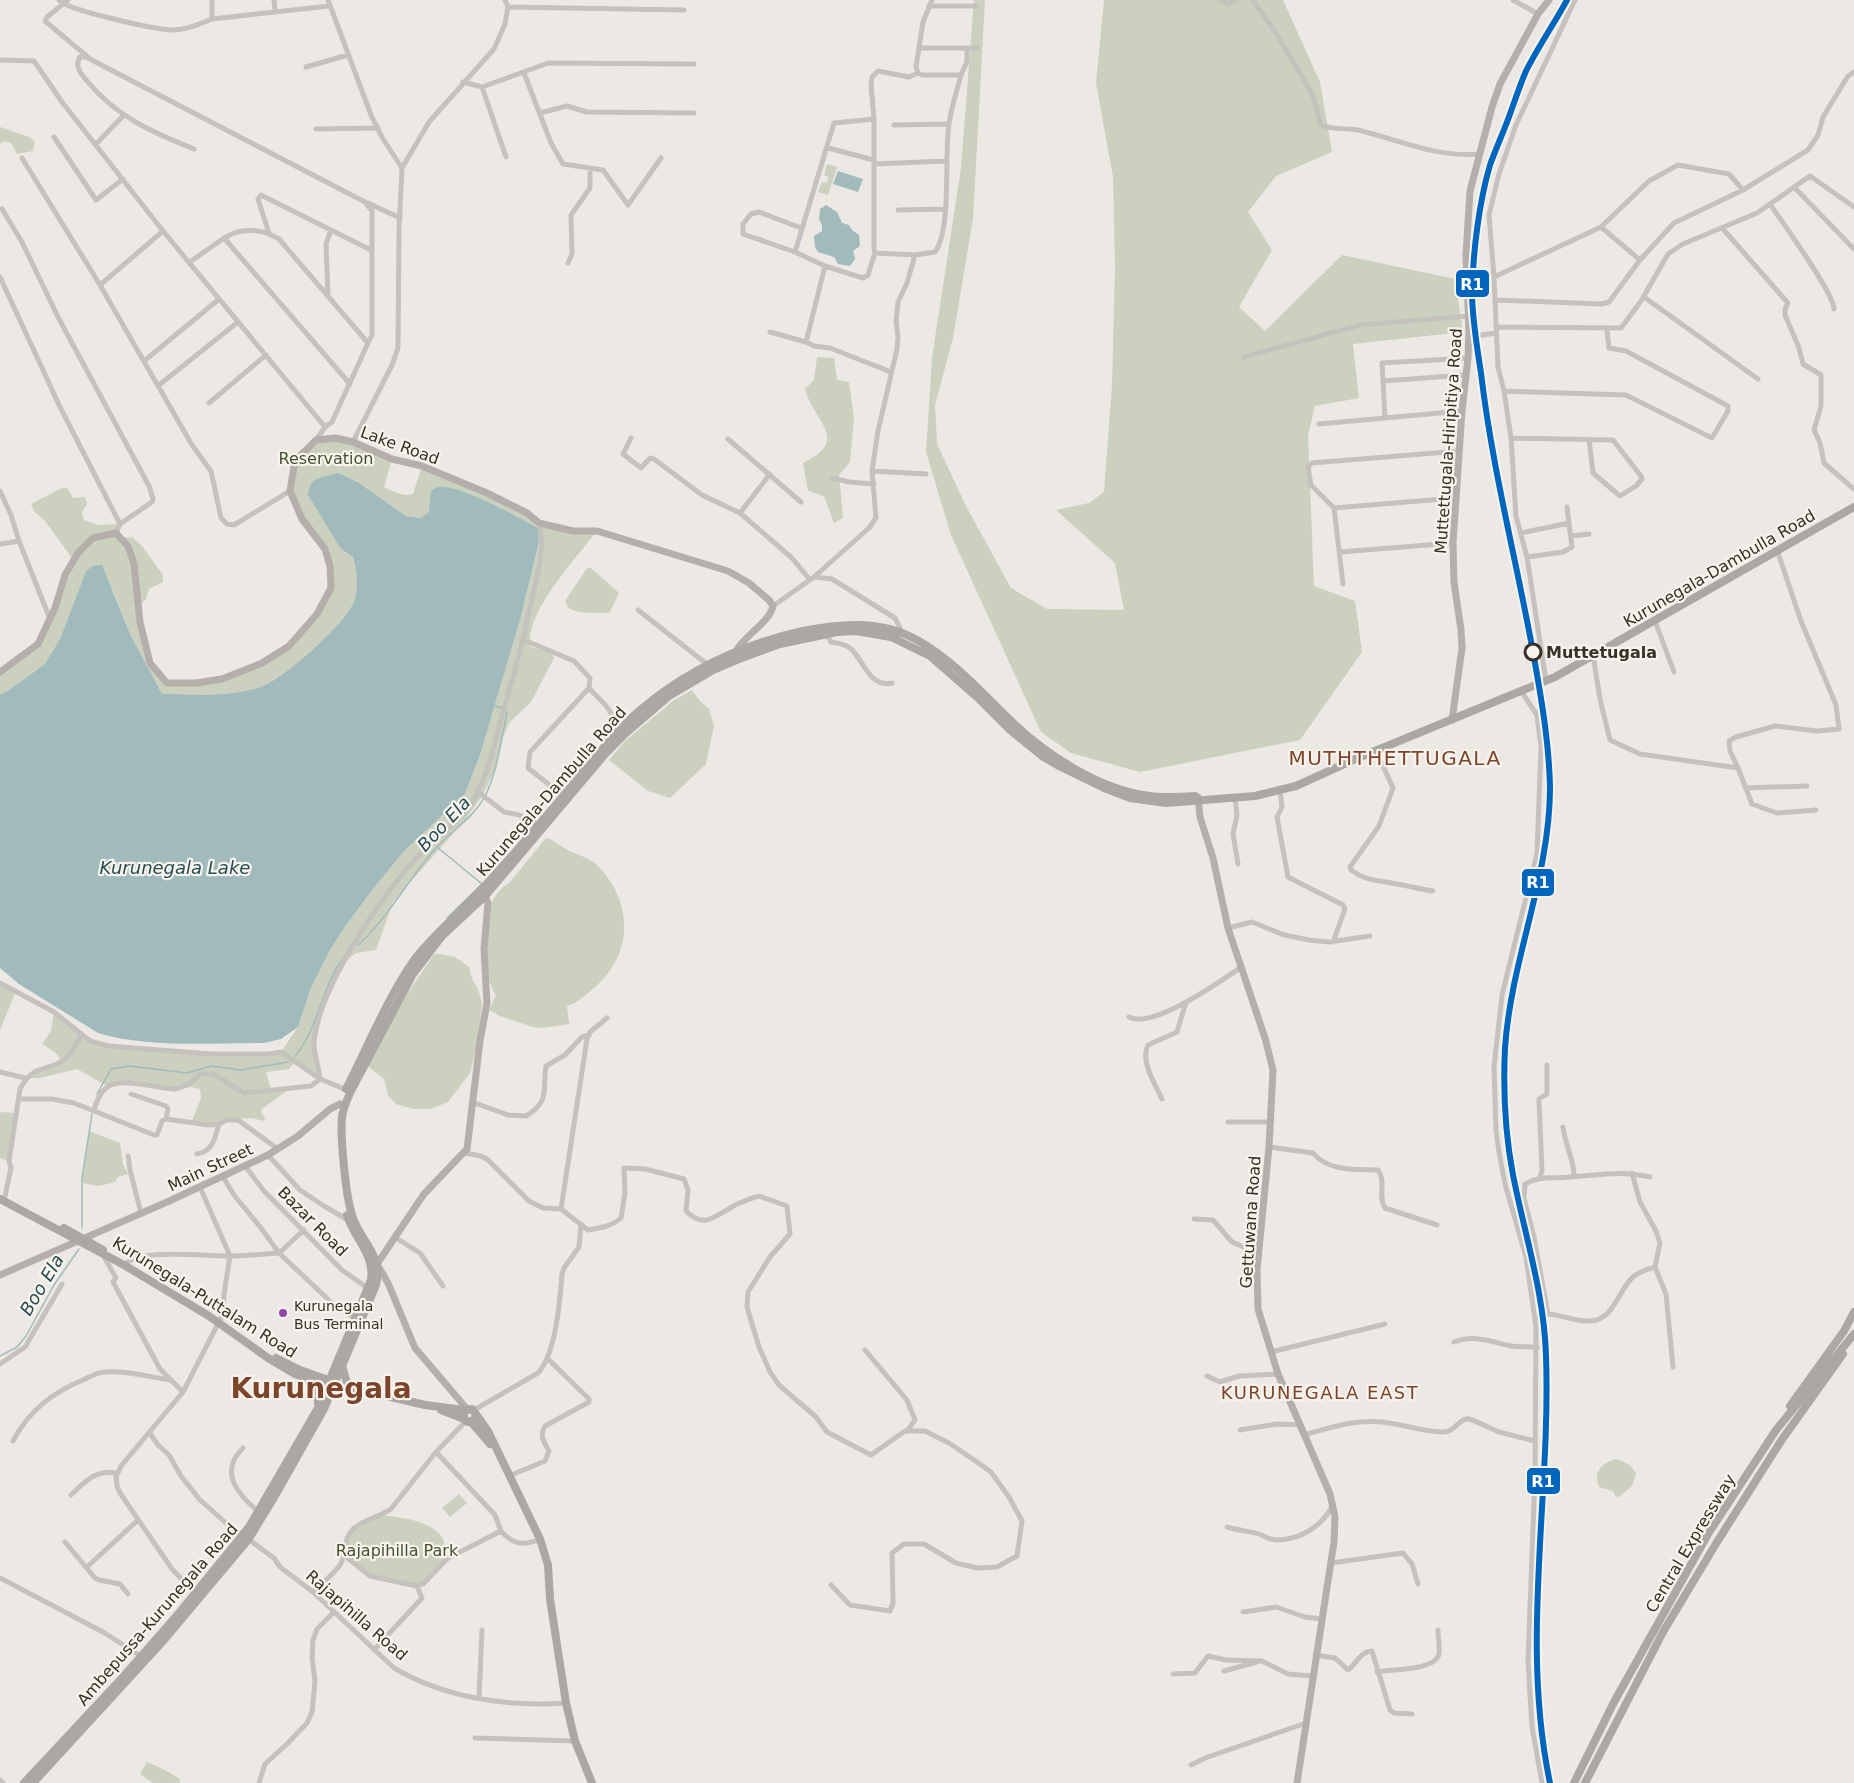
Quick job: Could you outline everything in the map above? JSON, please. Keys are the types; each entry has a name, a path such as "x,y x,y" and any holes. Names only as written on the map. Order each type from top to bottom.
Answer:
{"highway":[{"name":"Kurunegala-Dambulla Road","path":"624,731 669,696 737,655 783,636 828,626 862,624 883,627 930,656 1021,740 1059,766 1130,798 1166,803 1296,786 1546,681 1854,507"},
{"name":"Kurunegala-Dambulla Road","path":"371,1289 371,1262 353,1233 344,1207 337,1123 340,1104 413,974 441,936 483,893 638,712 666,691 708,664 780,644 826,634 856,631 902,637"},
{"name":"Kurunegala-Dambulla Road","path":"1198,798 1255,796 1266,791"},
{"name":"Kurunegala-Dambulla Road","path":"331,1384 377,1279 374,1254 355,1223 349,1205 342,1122 348,1091"},
{"name":"Kurunegala-Puttalam Road","path":"2,1198 126,1263 306,1375 357,1391 469,1415"},
{"name":"Kurunegala-Puttalam Road","path":"79,1239 104,1255 126,1263"},
{"path":"1776,1430 1780,1419 1844,1331 1854,1312"},
{"name":"Central Expressway","path":"1574,1783 1614,1702 1696,1555 1776,1430 1854,1334"},
{"name":"Central Expressway","path":"1585,1783 1663,1632 1781,1441 1837,1365 1854,1334"},
{"path":"306,1375 325,1373 338,1364 347,1383 357,1391"},
{"path":"306,1375 317,1390 321,1408 336,1396 357,1391"},
{"name":"Ambepussa-Kurunegala Road","path":"33,1783 198,1596 245,1538 272,1501 321,1408 331,1384"},
{"name":"Ambepussa-Kurunegala Road","path":"245,1538 321,1408"},
{"path":"469,1415 488,1431 540,1539 548,1565 550,1599 574,1741 592,1783"},
{"name":"Ambepussa-Kurunegala Road","path":"24,1783 198,1596"}],"main road":[{"name":"Muttettugala-Hiripitiya Road","path":"1452,720 1462,648 1454,582 1453,543 1468,358 1466,226 1470,191 1500,84 1538,15 1549,0"},
{"name":"Lake Road","path":"316,440 336,438 353,442 392,459 422,466 465,483 527,513 539,523 573,531 597,531 728,571 756,588 773,606"},
{"path":"0,672 38,644 50,619 65,575 78,553 93,538 116,533 128,546 134,564 140,622 150,663 167,683 196,683 222,679 262,663 289,646 318,614 331,588 330,566 325,549 302,519 290,491 295,461 316,440"},
{"path":"737,655 745,637 769,616 773,606"},
{"name":"Gettuwana Road","path":"1198,798 1200,817 1228,928 1272,1064 1271,1122 1258,1253 1258,1308 1278,1374 1334,1503 1335,1528 1331,1563 1297,1783"},
{"path":"469,1415 415,1348 388,1283 377,1264 424,1194 465,1153 468,1145 472,1101 487,1003 484,960 488,908 483,893"},
{"name":"Main Street","path":"0,1275 268,1155 340,1104"}],"street":[{"path":"212,0 212,18"},
{"path":"274,0 274,11"},
{"path":"353,442 392,365 398,348 399,218 402,168 429,122 494,49 506,24 508,7 505,0"},
{"path":"1220,0 1228,4 1235,0"},
{"path":"1252,0 1279,38 1313,96 1321,125 1355,129 1404,145 1460,156 1480,154"},
{"path":"1513,0 1538,15"},
{"path":"1546,681 1527,557 1516,516 1511,438 1498,368 1489,215 1499,174 1516,125 1530,91 1575,0"},
{"path":"399,218 91,59 45,21 47,16 64,1 84,11 163,29 181,29 201,25 212,18 328,3 378,128 402,168"},
{"path":"918,73 916,67 922,22 931,3 976,6"},
{"path":"508,7 684,10"},
{"path":"919,48 977,48"},
{"path":"875,253 915,255 935,252 939,247 945,209 949,124 967,62 967,48"},
{"path":"306,67 348,55"},
{"path":"91,59 80,57 78,66 81,74 100,97 123,116 194,149"},
{"path":"0,60 34,61 62,102 163,231 325,427"},
{"path":"463,82 482,87 548,63 694,64"},
{"path":"801,228 759,212 751,214 743,224 743,234 795,252 825,266 863,278 868,275 875,253 874,118 870,85 874,74 883,71 909,77 918,73 922,75 962,75"},
{"path":"1495,300 1605,304 1609,302 1640,260 1674,223 1743,190 1808,150 1818,135 1823,117 1848,76 1854,72"},
{"path":"524,73 551,143 563,164 603,170 628,205 660,158"},
{"path":"482,87 506,157"},
{"path":"540,113 567,106 587,112 694,113"},
{"path":"96,144 123,116"},
{"path":"795,252 834,123 874,118"},
{"path":"894,125 949,124"},
{"path":"316,129 378,128"},
{"path":"54,137 96,200 123,179"},
{"path":"828,148 874,162 947,161"},
{"path":"22,158 100,285 192,445 211,471 221,518 227,524 234,525 290,491"},
{"path":"1494,277 1601,227 1649,182 1678,165 1729,174 1743,190"},
{"path":"568,263 572,254 571,215 590,188 590,168"},
{"path":"1469,337 1496,330 1621,328 1644,297 1668,254 1683,244 1757,213 1810,176 1854,207"},
{"path":"1794,187 1854,249"},
{"path":"269,233 258,199 261,195 371,250"},
{"path":"316,440 325,427 332,422 372,335 372,211 361,200"},
{"path":"1770,204 1817,275 1834,303 1834,309"},
{"path":"2,209 22,242 58,317 149,486 152,502 120,524 116,533"},
{"path":"898,210 945,209"},
{"path":"1601,227 1640,260"},
{"path":"1723,229 1788,303 1785,315 1803,364 1821,375 1821,406 1814,430 1820,443 1824,463 1854,489"},
{"path":"190,262 231,234 249,230 269,233 279,239 368,343"},
{"path":"328,297 327,244 331,230"},
{"path":"100,285 163,231"},
{"path":"224,238 350,384"},
{"path":"773,606 812,578 869,528 876,518 872,471 878,431 897,349 898,302 907,283 915,255"},
{"path":"806,342 825,266"},
{"path":"0,276 60,407 120,524"},
{"path":"1644,297 1758,379"},
{"path":"144,361 218,300"},
{"path":"1244,357 1360,325 1469,316"},
{"path":"159,385 238,322"},
{"path":"1503,391 1626,395 1712,438 1728,411 1728,406 1626,351 1609,348 1607,330"},
{"path":"770,332 814,346 830,348 891,372"},
{"path":"209,403 266,355"},
{"path":"1385,418 1381,364 1468,358"},
{"path":"1383,381 1465,375"},
{"path":"1319,424 1462,411"},
{"path":"631,438 623,454 641,468 650,458 702,495 740,513 812,578 832,579 895,618 902,637"},
{"path":"1511,438 1589,439 1613,441 1641,476 1642,479 1636,486 1620,496 1593,473 1589,439"},
{"path":"728,439 801,502"},
{"path":"1343,584 1334,508 1311,485 1308,467 1312,463 1459,451"},
{"path":"872,471 926,474"},
{"path":"740,513 770,474"},
{"path":"832,478 849,483 874,484"},
{"path":"0,491 11,514 19,541 50,619"},
{"path":"1334,508 1455,498"},
{"path":"1527,557 1563,552 1572,547 1567,507"},
{"path":"320,1079 314,1046 317,1026 323,1005 344,962 385,896 422,852 482,795 524,640 537,582 542,533 539,523"},
{"path":"1521,533 1569,523"},
{"path":"1571,536 1589,534"},
{"path":"0,544 19,541"},
{"path":"1340,552 1453,543"},
{"path":"1777,550 1801,621 1836,705 1839,729 1817,730 1775,726 1736,737 1729,741 1730,751 1752,804 1777,813 1816,810"},
{"path":"638,610 708,664"},
{"path":"1655,621 1674,672"},
{"path":"826,634 831,642 848,646 874,680 892,683"},
{"path":"524,640 574,661 590,678 589,688 530,752 528,768 565,798"},
{"path":"1593,655 1610,740 1640,754 1738,768"},
{"path":"589,688 608,708 624,731"},
{"path":"1521,691 1536,715 1541,747 1537,853 1502,994 1494,1067 1499,1152 1505,1184 1526,1257 1536,1319 1535,1441 1528,1661 1532,1734 1542,1783"},
{"path":"1376,751 1393,788 1379,826 1350,867 1351,870 1370,880 1433,891"},
{"path":"1745,788 1806,786"},
{"path":"1280,788 1282,807 1277,817 1288,877 1343,905 1345,909 1333,942"},
{"path":"482,795 504,812 519,815 541,827"},
{"path":"1235,797 1237,815 1233,834 1238,864"},
{"path":"1228,928 1252,922 1292,937 1333,942 1370,936"},
{"path":"1128,1017 1133,1019 1157,1016 1186,1002 1240,968"},
{"path":"0,983 38,1002 90,1041 108,1046 211,1054 281,1052 320,1079 348,1091"},
{"path":"1162,1099 1148,1068 1146,1049 1148,1045 1177,1032 1186,1002"},
{"path":"472,1101 508,1115 526,1116 542,1103 546,1086 544,1079 546,1066 565,1055 582,1037 589,1035 607,1018"},
{"path":"2,1198 11,1168 9,1161 20,1089 25,1078 33,1072 66,1058 82,1034"},
{"path":"561,1209 589,1035"},
{"path":"1540,1177 1542,1171 1539,1099 1547,1094 1547,1065"},
{"path":"0,1072 25,1078"},
{"path":"94,1110 104,1089 119,1083 129,1082 175,1089 192,1083 200,1074 213,1074 244,1093 311,1086 320,1079"},
{"path":"19,1099 74,1102 158,1135 168,1109 166,1106 131,1094"},
{"path":"166,1119 219,1124 226,1120 238,1120 278,1149"},
{"path":"1228,1122 1271,1122"},
{"path":"197,1154 206,1152 212,1146 219,1124"},
{"path":"1563,1127 1565,1142 1574,1168 1572,1177"},
{"path":"1269,1147 1313,1153 1319,1160 1338,1168 1378,1170 1383,1182 1380,1197 1385,1208 1437,1225"},
{"path":"465,1153 488,1160 529,1201 543,1208 561,1209 588,1230 616,1223 621,1218 625,1193 624,1168 645,1169 684,1179 688,1190 686,1211 694,1219 709,1220 759,1196 787,1206 790,1234 770,1257 748,1292 747,1307 752,1326 770,1372 779,1385 816,1417 827,1432 871,1455 888,1441 907,1431 915,1420 907,1400 866,1350"},
{"path":"268,1155 300,1190 348,1220"},
{"path":"128,1156 141,1213"},
{"name":"Bazar Road","path":"245,1166 264,1191 342,1270 371,1289"},
{"path":"1548,1314 1534,1237 1524,1198 1525,1184 1540,1177 1572,1177 1601,1173 1632,1173 1650,1177"},
{"path":"1632,1173 1640,1202 1660,1243 1655,1267 1666,1294 1673,1367"},
{"path":"223,1177 234,1195 279,1253 332,1303 358,1320"},
{"path":"198,1596 172,1569 138,1520 117,1486 117,1473 183,1392 223,1314 230,1256 200,1187"},
{"path":"1194,1219 1213,1220 1232,1242 1258,1253"},
{"path":"313,1592 340,1564 346,1541 353,1529 390,1509 469,1415 538,1373 548,1359 553,1341 562,1274 579,1247 581,1224"},
{"path":"126,1263 154,1256 230,1256 279,1253 304,1230"},
{"path":"396,1238 420,1252 443,1286"},
{"path":"104,1255 116,1278 113,1282 160,1369 183,1392"},
{"path":"1536,1319 1548,1314 1589,1322 1597,1320 1609,1311 1634,1276 1655,1267"},
{"path":"0,1364 25,1347 62,1284"},
{"path":"1271,1352 1385,1324"},
{"path":"1454,1342 1462,1339 1482,1338 1515,1347 1537,1347"},
{"path":"509,1476 545,1461 549,1451 541,1432 545,1426 589,1402 589,1399 548,1359"},
{"path":"13,1441 18,1431 39,1406 66,1387 102,1372 119,1372 170,1380"},
{"path":"1207,1377 1226,1382 1239,1376 1278,1374"},
{"path":"1304,1436 1348,1423 1367,1421 1384,1422 1420,1431 1446,1432 1454,1429 1461,1421 1468,1419 1535,1441"},
{"path":"1240,1430 1277,1424 1300,1425"},
{"path":"831,1585 850,1605 876,1611 890,1611 893,1603 892,1553 904,1544 924,1544 956,1563 977,1568 997,1567 1017,1556 1022,1521 1009,1497 991,1472 949,1443 925,1431 907,1431"},
{"name":"Rajapihilla Road","path":"149,1432 169,1455 181,1476 200,1500 245,1538 274,1558 280,1567 313,1592 394,1668 409,1677 450,1693 540,1705 566,1703"},
{"path":"243,1448 236,1456 230,1472 235,1486 245,1501 259,1512"},
{"path":"436,1452 495,1515 501,1531 509,1540 527,1544 540,1539"},
{"path":"71,1495 92,1476 106,1472 117,1473"},
{"path":"1227,1527 1262,1535 1268,1539 1287,1539 1318,1526 1334,1503"},
{"path":"87,1567 138,1520"},
{"path":"344,1555 370,1576 417,1586 423,1584 448,1558 501,1531"},
{"path":"65,1542 99,1580 120,1584 128,1594"},
{"path":"1331,1563 1403,1553 1412,1564 1418,1584"},
{"path":"0,1578 103,1632 141,1656"},
{"path":"374,1650 422,1598 417,1586"},
{"path":"1243,1612 1281,1607 1305,1617 1322,1619"},
{"path":"259,1783 264,1764 308,1723 312,1712 315,1681 312,1658 313,1640 317,1629 334,1612"},
{"path":"479,1698 482,1630"},
{"path":"1377,1672 1420,1667 1434,1661 1439,1653 1438,1630"},
{"path":"1316,1655 1335,1658 1347,1670 1370,1650 1374,1654 1377,1672 1390,1710 1394,1713 1412,1714"},
{"path":"1173,1674 1195,1673 1208,1656 1226,1660 1259,1661 1288,1674 1312,1676"},
{"path":"1224,1671 1259,1661"},
{"path":"1191,1765 1306,1723"},
{"path":"476,1738 574,1741"}],"green space":[{"path":"974,0 985,0 973,219 953,338 935,405 937,444 966,506 1011,588 1047,609 1124,610 1115,563 1056,510 1089,503 1104,492 1112,385 1115,265 1113,177 1096,83 1104,0 1283,0 1320,82 1332,152 1276,176 1248,212 1272,250 1239,307 1265,331 1342,255 1455,279 1463,332 1353,344 1359,398 1315,406 1308,435 1314,586 1355,601 1362,652 1300,740 1140,772 1071,753 1041,732 951,535 926,452 932,358 961,168"},
{"path":"0,127 29,137 35,142 33,151 17,154 11,143 4,141 0,144"},
{"path":"827,164 837,167 828,195 818,192 822,182 827,183 828,177 824,175"},
{"path":"817,357 834,358 837,380 849,382 854,418 850,462 839,475 843,518 834,523 824,496 808,491 803,463 817,455 825,446 827,438 825,429 805,389 814,380"},
{"name":"Reservation","path":"336,438 392,459 384,487 398,493 413,494 422,466 465,484 539,523 558,528 597,531 554,586 535,618 531,647 551,652 554,658 531,702 509,723 502,740 496,768 482,796 465,820 393,902 376,950 356,953 344,962 323,1005 315,1035 320,1079 296,1061 289,1069 266,1072 270,1087 289,1089 262,1109 264,1121 252,1118 232,1119 219,1124 191,1123 201,1098 200,1089 192,1087 175,1089 129,1082 107,1086 77,1069 32,1078 31,1075 61,1060 56,1053 42,1044 51,1031 54,1012 90,1041 108,1046 211,1054 281,1052 298,1027 311,988 344,928 405,850 465,794 480,755 520,620 542,533 531,524 463,492 421,518 406,516 359,483 330,530 341,549 353,557 357,588 351,608 315,647 286,672 263,686 226,694 162,694 131,636 112,588 86,571 60,639 45,664 0,694 0,672 38,644 72,558 45,521 34,511 31,504 64,487 68,489 73,498 85,497 87,504 82,512 84,520 98,525 120,524 116,533 122,538 132,537 142,546 163,575 163,582 149,589 146,599 138,607 150,663 167,683 222,679 262,663 289,646 317,614 331,588 325,549 302,519 290,491 295,461 316,440"},
{"path":"587,568 591,568 619,593 610,612 573,610 565,601"},
{"path":"692,690 709,709 714,726 706,764 670,798 648,791 609,760 625,741 673,701"},
{"path":"546,838 589,859 601,869 619,899 624,930 622,946 607,975 585,996 567,1006 569,1024 543,1028 500,1016 489,1010 496,995 487,966 487,928 490,908 495,897"},
{"path":"434,954 455,957 469,967 482,1003 478,1041 470,1073 448,1102 431,1109 413,1109 396,1104 388,1095 384,1079 366,1065 395,1012"},
{"path":"0,983 16,991 0,1030"},
{"path":"0,1112 17,1113 9,1161 0,1158"},
{"path":"89,1131 120,1143 123,1164 128,1174 118,1177 115,1182 99,1186 82,1183"},
{"path":"1616,1459 1628,1464 1636,1474 1632,1486 1619,1497 1615,1496 1613,1491 1599,1487 1597,1482 1602,1466"},
{"path":"459,1494 467,1503 450,1517 442,1508"},
{"name":"Rajapihilla Park","path":"382,1515 424,1524 432,1528 443,1539 448,1558 417,1586 370,1576 344,1555 353,1529"},
{"path":"147,1762 176,1776 180,1779 180,1783 153,1783 140,1774"}],"water":[{"path":"838,171 863,179 858,192 833,184"},
{"path":"826,205 837,212 842,223 849,225 859,235 860,246 853,251 855,259 850,266 838,264 834,257 818,252 815,247 814,236 822,231 819,219 820,209"},
{"name":"Kurunegala Lake","path":"338,473 359,483 406,516 421,518 429,512 431,491 442,487 464,492 538,528 539,543 520,620 480,755 465,794 405,850 373,889 330,950 311,988 298,1027 281,1039 264,1043 180,1044 137,1041 98,1033 19,984 0,968 0,694 45,664 60,639 86,571 93,566 102,565 131,636 162,694 213,695 251,690 273,681 330,633 351,608 355,598 357,577 353,557 341,549 308,495 314,481"}],"waterway":[{"name":"Boo Ela","path":"495,706 502,708"},
{"name":"Boo Ela","path":"358,945 389,910 436,848 474,812 484,798 498,757 507,713 505,711"},
{"path":"437,847 482,884 447,918"},
{"name":"Boo Ela","path":"295,1056 309,1034 334,972 341,961"},
{"name":"Boo Ela","path":"97,1094 111,1069 129,1066 187,1073 211,1066 241,1070 288,1062"},
{"name":"Boo Ela","path":"82,1228 82,1178 92,1114"},
{"name":"Boo Ela","path":"0,1356 17,1347 26,1336 54,1285 79,1249"}],"transit line":[{"name":"R1","path":"1550,1783 1541,1730 1537,1676 1539,1569 1545,1462 1546,1355 1538,1287 1510,1159 1504,1080 1509,1015 1544,853 1550,787 1544,719 1486,408 1475,332 1472,292 1477,228 1490,165 1526,71 1567,0"}],"place":[{"name":"Muttetugala","path":"1533,652"},
{"name":"Kurunegala Bus Terminal","path":"283,1313"}],"district":[{"name":"MUTHTHETTUGALA","path":"1395,758"},
{"name":"Kurunegala","path":"321,1388"},
{"name":"KURUNEGALA EAST","path":"1320,1393"}]}
